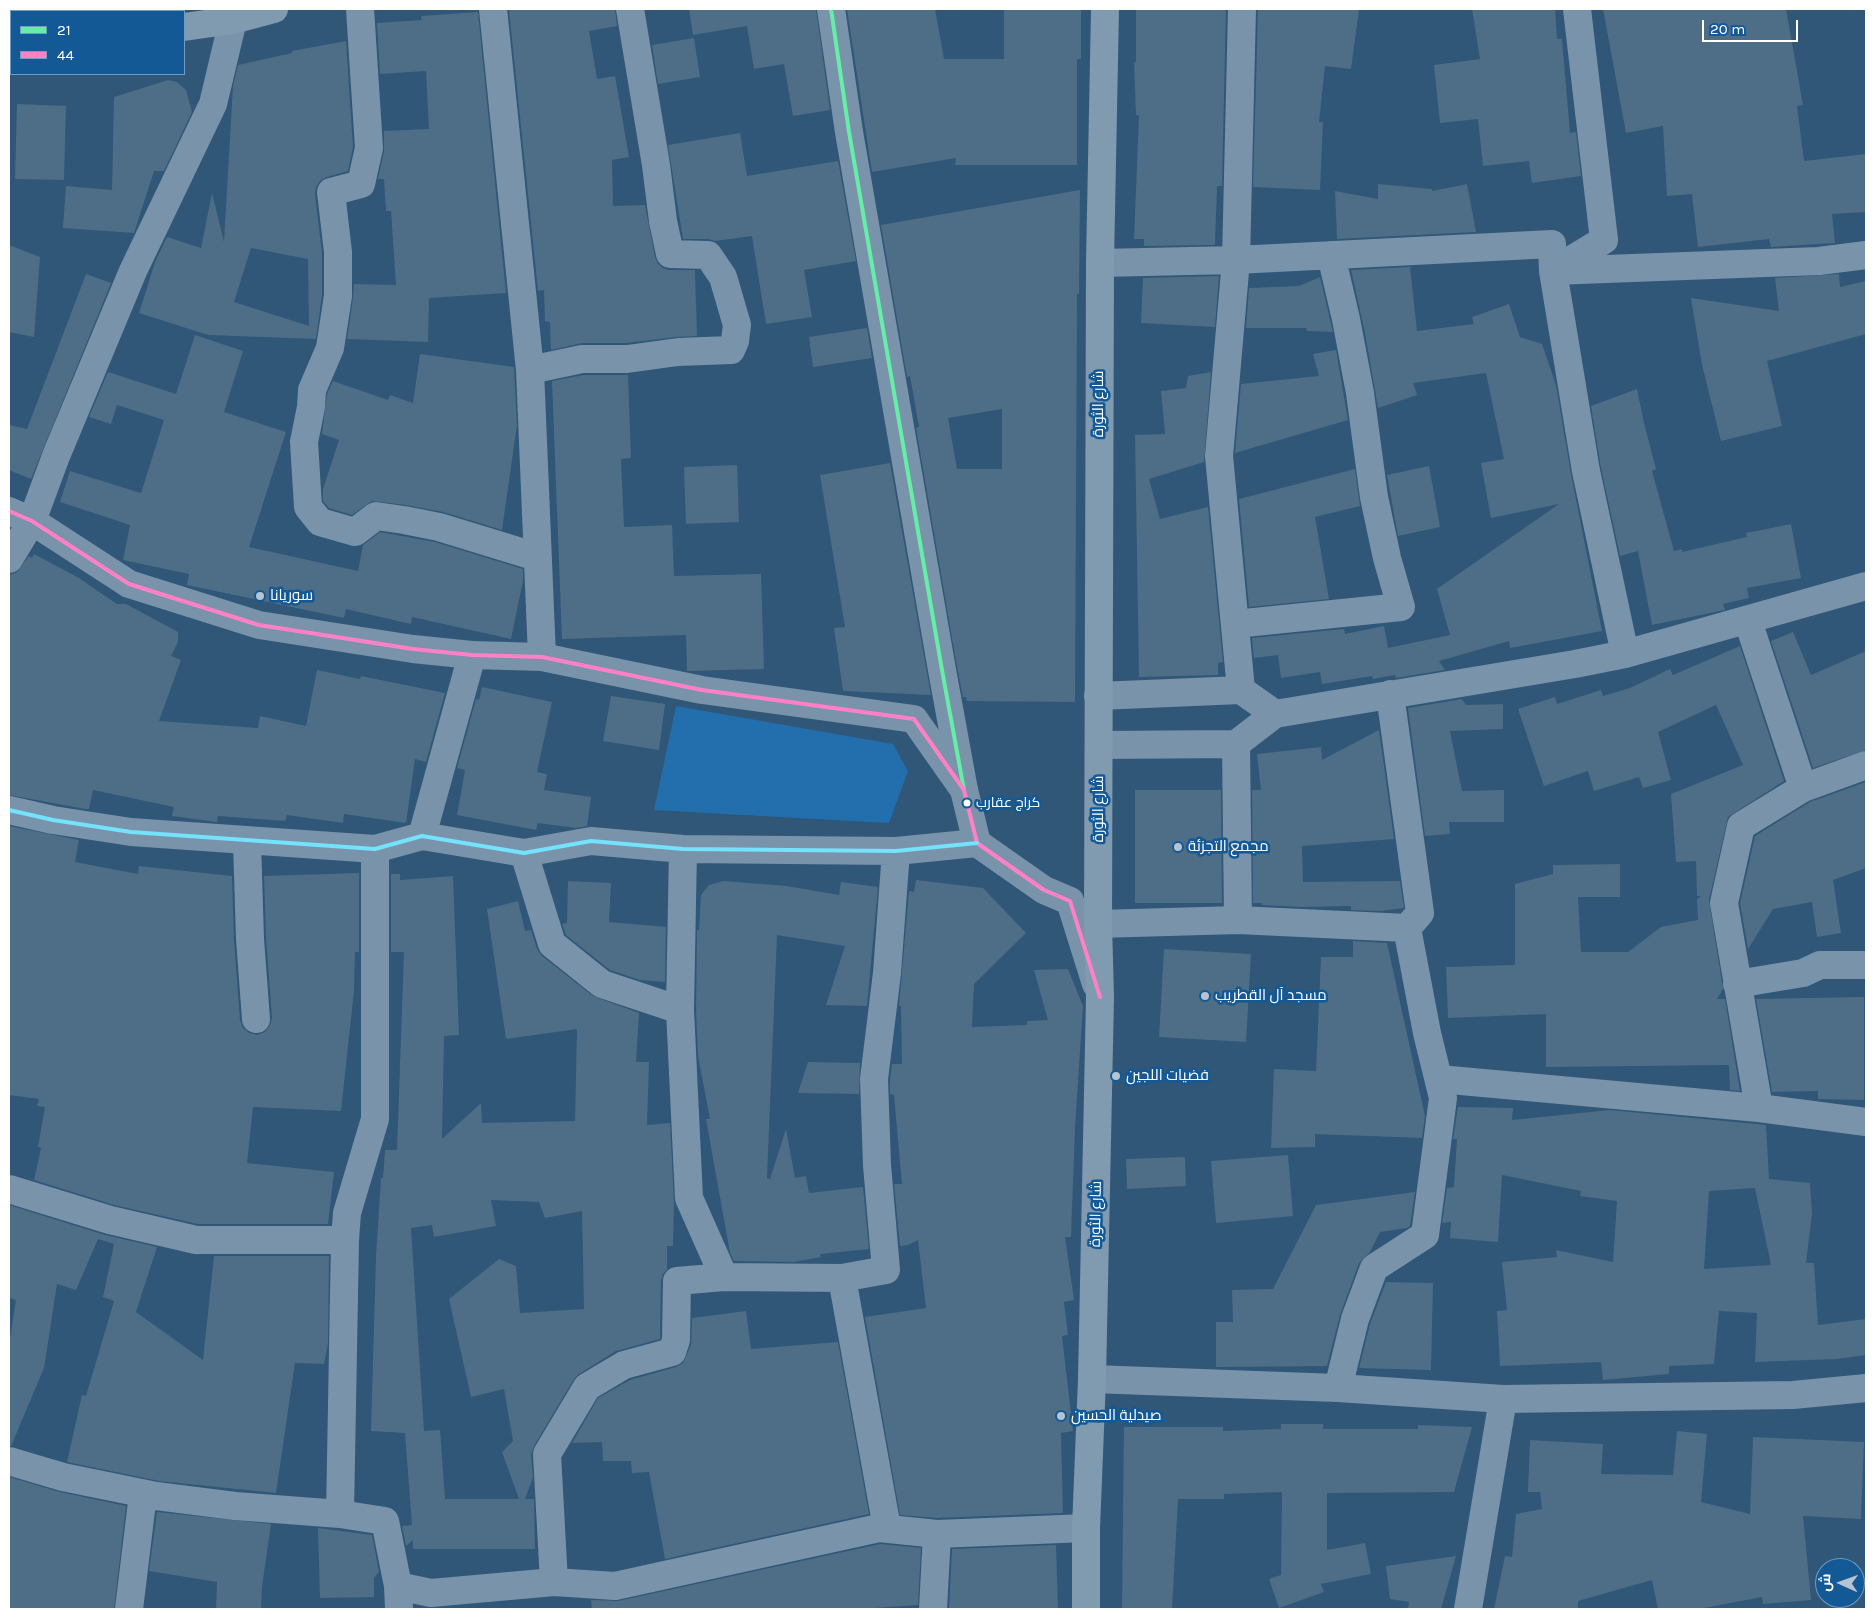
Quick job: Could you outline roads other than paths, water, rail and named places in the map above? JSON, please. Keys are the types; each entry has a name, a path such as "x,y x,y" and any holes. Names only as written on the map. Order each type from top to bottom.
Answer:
{"main road":[{"path":"185,27 233,20 274,9"},
{"name":"شارع الثورة","path":"1086,1609 1086,1528 1092,1379 1100,997 1098,924 1098,696 1100,263 1105,9"}],"street":[{"path":"360,9 369,148 361,184 331,192 338,252 338,296 330,348 312,390 311,407 304,442 308,507 320,522 355,532 376,516 439,527 537,557"},
{"path":"493,9 530,370 542,657"},
{"path":"530,370 582,359 627,359 678,352 731,350 735,341 737,325 722,277 708,254 670,254 663,221 656,165 630,9"},
{"path":"831,9 853,152 940,660 964,790 977,843"},
{"path":"1242,9 1236,260 1219,456 1242,690"},
{"path":"1553,271 1604,240 1577,9"},
{"path":"9,559 20,516 56,456 133,271 213,104 233,20"},
{"path":"1100,263 1236,260 1552,244 1553,271 1586,470 1625,654"},
{"path":"1235,624 1401,607 1386,558 1374,496 1360,393 1346,318 1331,255"},
{"path":"1553,271 1819,261 1866,255"},
{"path":"20,516 129,584 259,625 413,649 472,655 542,657 702,690 914,719 964,790"},
{"path":"1099,745 1236,744 1275,714 1625,654 1748,621 1866,586"},
{"path":"1748,621 1804,788"},
{"path":"422,836 472,655"},
{"path":"1098,696 1242,690 1275,714"},
{"path":"1390,694 1420,913 1407,928"},
{"path":"1236,744 1238,920"},
{"path":"1759,1108 1724,903 1741,826 1804,788 1866,765"},
{"path":"9,810 53,820 131,832 375,850 422,836 524,853 591,841 683,849 896,851 977,843 1044,890 1070,900 1100,997"},
{"path":"247,842 250,939 256,1019"},
{"path":"683,849 680,1010 689,1198 724,1277"},
{"path":"340,1514 344,1240 347,1213 376,1119 375,850"},
{"path":"554,1582 547,1454 587,1387 624,1365 672,1352 676,1340 677,1281 724,1277 842,1278 886,1270 877,1165 874,1079 887,973 896,851"},
{"path":"524,853 552,944 602,984 680,1010"},
{"path":"1098,924 1238,920 1407,928"},
{"path":"1338,1388 1355,1319 1374,1268 1425,1235 1444,1098 1427,1033 1407,928"},
{"path":"1737,984 1803,973 1820,965 1866,965"},
{"path":"1439,1080 1759,1108 1866,1122"},
{"path":"9,1189 110,1220 196,1240 344,1240"},
{"path":"842,1278 887,1528"},
{"path":"1092,1379 1338,1388 1504,1399 1794,1395 1866,1388"},
{"path":"1468,1609 1504,1399"},
{"path":"9,1461 63,1477 144,1494 235,1506 340,1514 386,1521 399,1597 431,1592 554,1582 615,1586 879,1528 936,1534 1086,1528"},
{"path":"129,1609 144,1494"},
{"path":"933,1609 936,1534"}],"place":[{"name":"سوريانا","path":"260,596"},
{"name":"كراج عقارب","path":"967,803"},
{"name":"مجمع التجزئة","path":"1178,847"},
{"name":"مسجد آل القطريب","path":"1205,996"},
{"name":"فضيات اللجين","path":"1116,1076"},
{"name":"صيدلية الحسين","path":"1061,1416"}]}
